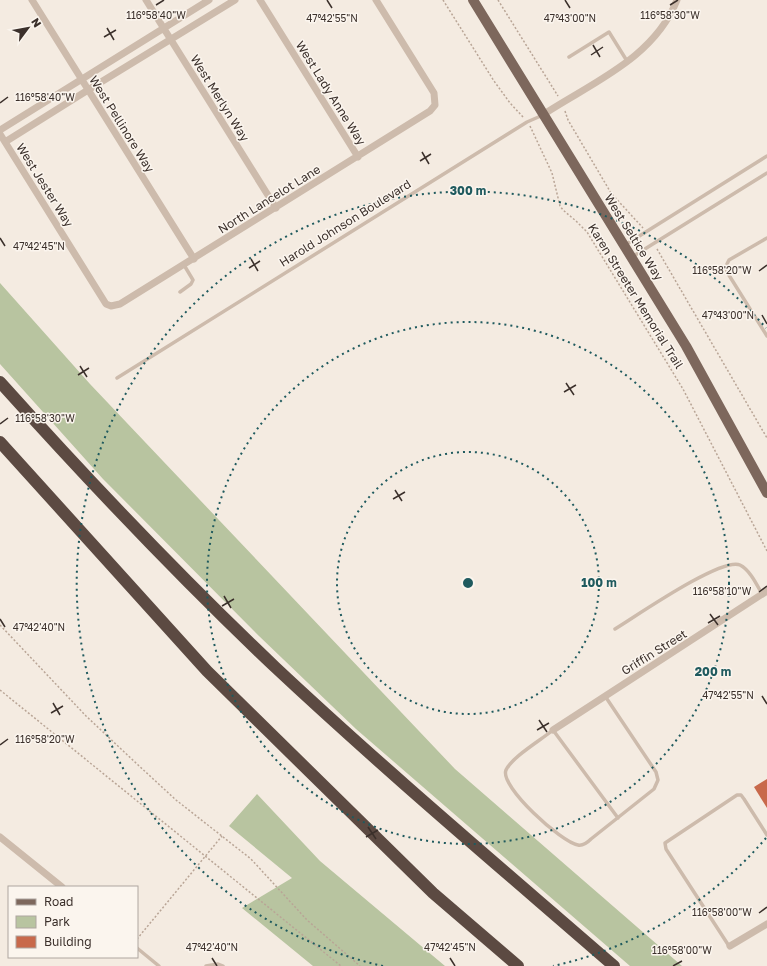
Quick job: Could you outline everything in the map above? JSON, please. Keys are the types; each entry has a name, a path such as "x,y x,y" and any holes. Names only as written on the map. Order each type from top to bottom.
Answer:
{"highway":[{"path":"0,382 69,458 214,607 274,666 418,796 614,966"},
{"path":"0,442 207,671 433,893 518,966"}],"main road":[{"name":"West Seltice Way","path":"473,0 708,383 767,492"}],"street":[{"name":"West Pellinore Way","path":"32,0 194,259"},
{"name":"West Merlyn Way","path":"146,0 276,208"},
{"path":"0,130 209,0"},
{"path":"5,142 235,0"},
{"name":"West Lady Anne Way","path":"260,0 358,156"},
{"name":"North Lancelot Lane","path":"111,306 126,301 430,111 435,104 434,93 376,0"},
{"path":"544,114 627,61 651,42 660,31 677,0"},
{"name":"West Jester Way","path":"0,134 106,304 111,306"},
{"name":"Griffin Street","path":"553,730 765,593"},
{"path":"0,837 61,886"},
{"path":"730,946 767,924"}],"lane":[{"path":"569,57 609,32 627,61"},
{"name":"Harold Johnson Boulevard","path":"117,378 527,122 544,114"},
{"path":"624,246 767,156"},
{"path":"631,258 767,172"},
{"path":"767,238 729,260 726,266 728,272 767,336"},
{"path":"180,292 191,284 193,280 184,265"},
{"path":"615,629 692,581 727,565 740,565 747,570 765,593"},
{"path":"605,696 650,760 658,780 654,789 618,818 584,845 578,845 563,838 520,799 506,780 506,772 511,763 553,730 618,818"},
{"path":"730,946 666,850 666,843 737,795 741,795 744,799 767,835"},
{"path":"138,949 160,966"},
{"path":"206,966 218,964 223,966"}],"path":[{"name":"Karen Streeter Memorial Trail","path":"443,0 494,81 534,132 543,156 552,173 560,206 587,232 683,389 767,551"},
{"path":"498,0 562,102 568,120 601,179 617,201 643,228"},
{"path":"657,249 767,438"},
{"path":"0,625 86,716 176,800 251,859 307,920 360,966"},
{"path":"0,690 341,966"},
{"path":"138,938 206,858 222,836"}],"green space":[{"path":"0,283 90,384 455,769 682,966 630,966 356,729 259,636 103,479 0,364"},
{"path":"257,794 320,861 445,966 313,966 242,908 292,878 229,826"}],"building":[{"path":"767,779 767,808 754,787"}]}
